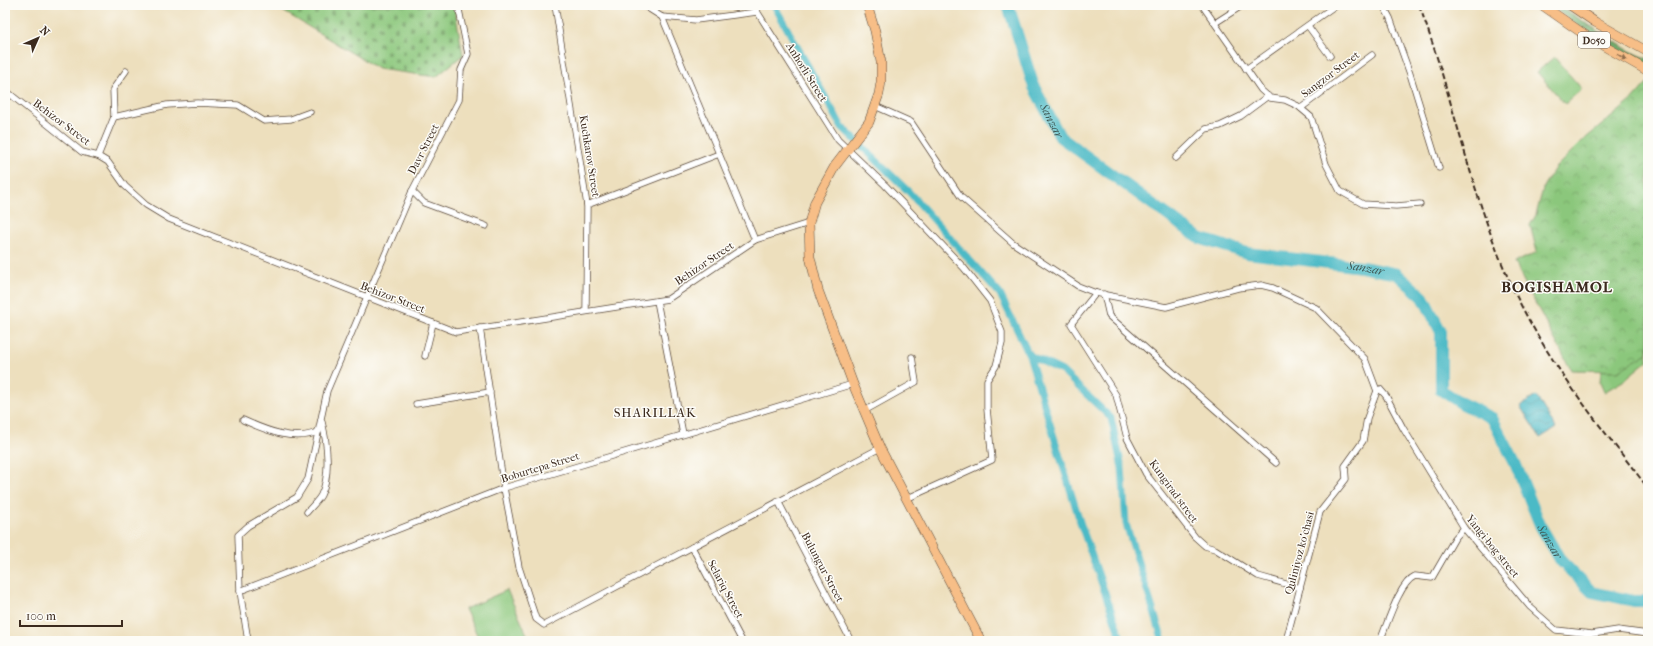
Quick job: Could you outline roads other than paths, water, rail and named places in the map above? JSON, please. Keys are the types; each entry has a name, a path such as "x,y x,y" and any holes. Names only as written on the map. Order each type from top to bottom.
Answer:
{"main road":[{"path":"867,5 875,31 881,62 881,82 876,106 865,127 847,148 819,192 809,223 809,249 813,273 852,384 880,448 981,641"},
{"name":"D050","path":"1542,5 1588,36 1648,71"},
{"name":"D050","path":"1570,5 1595,22 1648,52"}],"street":[{"name":"Davr Street","path":"240,590 238,534 248,526 297,497 308,479 327,391 368,298 412,191 460,100 461,70 468,54 458,5"},
{"name":"Kuchkarov Street","path":"555,5 587,205 586,311"},
{"path":"643,5 662,17 696,20 757,12"},
{"name":"Anhorli Street","path":"752,5 838,140 885,185 964,268 990,301 1002,332 1002,342 996,366 987,380 986,409 992,460 906,499"},
{"path":"1176,158 1206,129 1220,126 1241,116 1268,96 1261,90 1202,5"},
{"path":"1215,24 1243,5"},
{"path":"1246,69 1336,5"},
{"path":"1383,5 1390,18 1410,74 1439,168"},
{"path":"662,17 755,240"},
{"name":"Sangzor Street","path":"1308,26 1330,56"},
{"name":"Sangzor Street","path":"1301,108 1372,55"},
{"path":"98,156 114,117 113,89 126,71"},
{"name":"Behizor Street","path":"5,90 82,152 98,156 108,162 125,186 146,205 169,219 456,332 668,299 755,240 809,223"},
{"name":"Sangzor Street","path":"1268,96 1270,98 1285,100 1301,108 1311,117 1326,164 1340,191 1363,204 1396,206 1420,204"},
{"path":"114,117 168,105 197,103 238,105 264,121 290,119 310,112"},
{"path":"876,106 911,122 960,197 1013,243 1078,286 1096,293 1166,307 1238,288 1262,285 1273,288 1316,308 1365,359 1377,391"},
{"path":"587,205 719,154"},
{"path":"412,191 424,203 486,226"},
{"name":"Kungirad street","path":"1096,293 1071,324 1116,395 1127,438 1146,474 1195,537 1204,546 1215,549 1258,576 1300,588"},
{"path":"1104,294 1109,316 1276,463"},
{"path":"657,301 683,434"},
{"path":"424,356 433,323"},
{"path":"480,328 504,488 519,567 536,619 544,625 880,448"},
{"path":"864,411 916,382 912,357"},
{"name":"Boburtepa Street","path":"240,590 504,488 852,384"},
{"name":"Yangi-bog street","path":"1377,391 1380,389 1386,396 1406,435 1464,528 1530,607 1556,630 1592,634 1618,630 1648,634"},
{"name":"Quliniyoz ko'chasi","path":"1286,641 1320,512 1346,479 1345,466 1363,441 1367,418 1377,391"},
{"path":"416,404 490,392"},
{"path":"307,512 321,495 324,480 327,441 321,419"},
{"path":"243,420 262,428 297,436 309,436 318,431"},
{"name":"Bulungur Street","path":"778,501 851,641"},
{"path":"1380,641 1400,593 1405,585 1415,576 1432,578 1455,538 1464,528"},
{"name":"Selariq Street","path":"692,547 742,641"},
{"path":"240,590 248,641"}],"water":[{"path":"1536,396 1556,428 1540,438 1520,406"}],"waterway":[{"path":"774,5 842,127 909,192 1000,294 1029,355 1081,525 1122,641"},
{"name":"Sanzar","path":"1008,5 1034,87 1060,137 1199,238 1247,253 1362,267 1397,274 1423,297 1441,332 1441,390 1461,403 1492,418 1515,463 1541,527 1561,561 1592,592 1634,601 1648,601"},
{"path":"1029,355 1062,371 1111,418 1122,468 1126,524 1163,641"}],"railway":[{"path":"1419,5 1442,74 1483,213 1509,280 1538,336 1554,362 1648,488"}],"district":[{"name":"BOGISHAMOL","path":"1557,287"},
{"name":"SHARILLAK","path":"655,412"}]}
